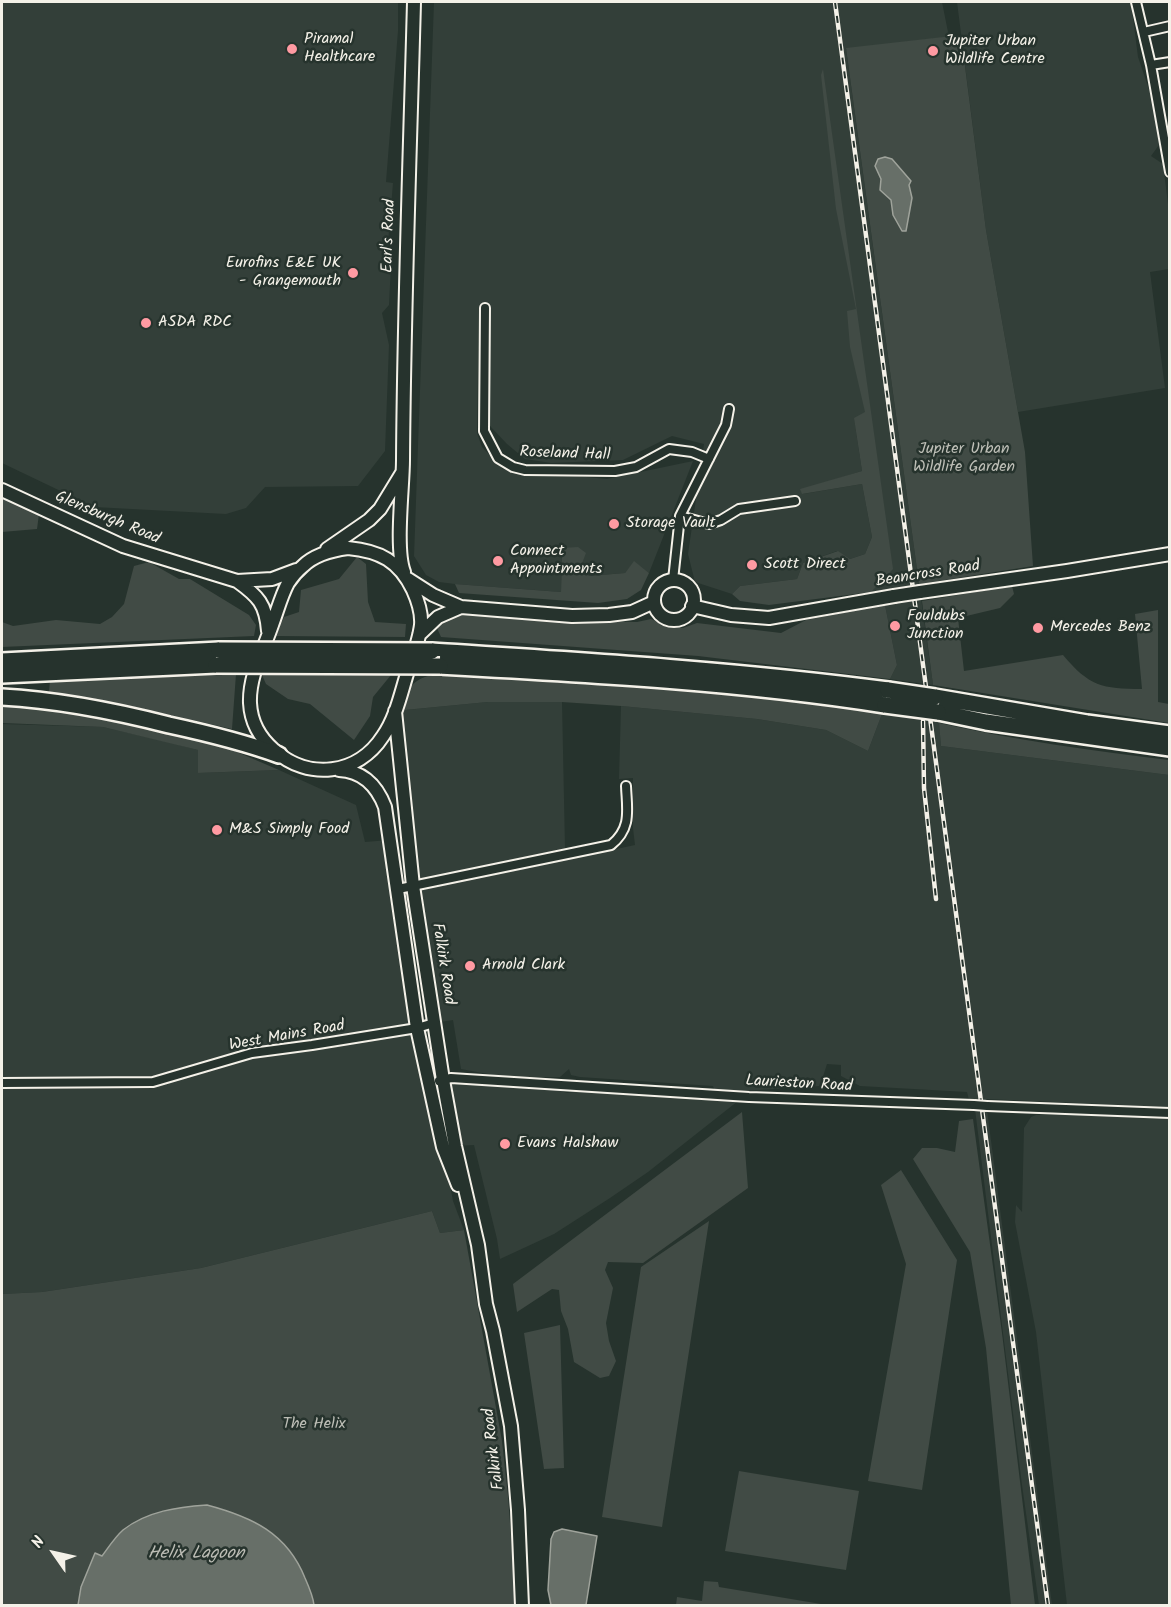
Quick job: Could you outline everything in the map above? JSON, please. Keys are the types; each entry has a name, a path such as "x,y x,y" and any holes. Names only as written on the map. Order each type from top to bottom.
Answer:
{"highway":[{"path":"2,661 217,658 432,651 587,660 715,670 936,705 1170,734"},
{"path":"2,675 217,658 440,666 596,675 887,698"},
{"path":"2,697 61,703 112,712 238,741 279,755"},
{"path":"936,705 986,722 1170,748"}],"main road":[{"name":"Earl's Road","path":"406,577 400,558 404,322 414,2"},
{"name":"Earl's Road","path":"307,563 369,520 391,493 403,471"},
{"name":"Glensburgh Road","path":"2,490 123,546 237,581 263,581 279,578 307,563"},
{"path":"337,549 360,549 385,558 399,568 406,577 420,611 419,635 396,711 383,737 374,749 356,762 337,770 309,770 279,755 258,734 251,714 253,676 287,585 307,563 337,549"},
{"name":"Beancross Road","path":"692,606 731,615 769,618 894,596 1067,572 1170,554"},
{"path":"406,577 433,596 461,608 572,616 632,612 654,602"},
{"path":"673,580 680,581 690,589 693,595 692,606 685,616 671,620 661,615 654,602 654,595 659,586 673,580"},
{"name":"Glensburgh Road","path":"237,581 263,606 267,619 268,636"},
{"path":"419,635 438,617 461,608"},
{"name":"Falkirk Road","path":"396,711 413,886 443,1080 455,1146 478,1245 486,1304 512,1426 522,1605"},
{"name":"Falkirk Road","path":"337,770 346,770 371,783 381,796 385,807 417,1028 443,1147 472,1220"}],"street":[{"path":"1136,2 1167,134 1170,172"},
{"path":"1144,32 1170,26"},
{"path":"1151,65 1170,62"},
{"name":"Roseland Hall","path":"485,308 484,431 498,458 513,467 525,470 615,471 636,466 669,449 692,452 709,459"},
{"path":"673,580 680,516 726,425 729,409"},
{"path":"680,516 709,524 739,509 795,501"},
{"path":"398,889 611,845 624,831 627,821 626,786"},
{"name":"West Mains Road","path":"2,1083 153,1082 252,1053 315,1045 417,1028 434,1023"},
{"name":"Laurieston Road","path":"429,1084 451,1078 744,1096 1170,1113"}],"shaded area":[{"path":"2,2 398,2 398,31 386,182 393,183 388,243 392,244 389,305 382,313 389,345 385,451 358,486 265,487 246,508 226,514 94,507 2,463"},
{"path":"434,2 942,2 949,37 846,49 919,584 871,592 878,562 854,418 862,471 801,490 803,494 862,484 872,537 865,554 850,559 837,551 803,563 797,579 740,586 732,594 695,582 688,554 704,444 672,436 623,460 551,463 525,459 490,426 490,309 479,309 477,433 482,447 503,469 607,479 693,461 649,573 634,562 625,573 589,576 562,548 561,592 439,582 426,575 414,556"},
{"path":"957,2 1131,2 1138,57 1155,107 1159,145 1151,156 1163,164 1169,212 1169,269 1150,272 1165,388 1018,412 986,230"},
{"path":"921,598 933,685 890,679 897,665 885,605"},
{"path":"488,702 562,702 565,848 491,865 489,876 635,845 633,778 619,779 621,706 757,719 826,730 868,751 882,714 939,722 941,746 1169,775 1169,1107 969,1100 967,1092 860,1086 841,1076 841,1065 827,1064 820,1086 745,1091 738,1101 648,1172 554,1234 500,1259 474,1145 455,1146 443,1080 560,1086 561,1091 567,1093 582,1091 707,1099 714,1089 713,1086 580,1077 571,1075 569,1069 560,1077 504,1077 461,1069 453,1020 434,1023 395,711"},
{"path":"2,724 103,727 164,741 198,750 198,773 279,770 356,805 365,842 389,840 453,1201 464,1230 440,1233 432,1211 201,1268 42,1292 2,1294"},
{"path":"975,1109 987,1110 1052,1605 1039,1605"},
{"path":"1036,1115 1169,1115 1169,1605 1067,1605 1036,1332 1015,1222 1016,1205 1022,1212 1024,1128 1031,1117"}],"green space":[{"name":"Jupiter Urban Wildlife Garden","path":"961,35 986,230 1025,452 1033,566 919,584 846,48"},
{"path":"823,69 893,569 871,592 769,605 740,601 732,594 740,586 797,579 803,563 838,551 850,559 865,554 872,537 862,484 802,494 800,489 862,471 854,418 865,412 850,347 847,311 856,309 836,209 821,75"},
{"path":"2,498 39,514 37,529 2,532"},
{"path":"578,547 586,553 581,566 589,576 625,573 634,561 649,573 641,590 627,599 598,603 459,593 455,584 561,592 562,548"},
{"path":"357,557 366,564 368,602 375,622 406,624 405,637 275,636 284,617 299,612 301,590 339,579"},
{"path":"149,562 179,579 190,579 249,615 256,625 254,636 2,647 2,622 13,626 56,620 100,624 112,617 124,604 134,566"},
{"path":"1012,586 1014,594 1000,608 958,618 964,671 1063,655 1081,673 1097,684 1116,688 1142,689 1135,614 1158,610 1158,702 1169,704 1169,723 933,685 922,601"},
{"path":"885,605 897,665 890,679 698,656 441,637 437,628 444,617 459,612 577,621 637,622 651,619 664,625 683,628 697,623 781,633 806,620"},
{"path":"445,672 699,688 807,701 882,714 868,751 826,730 757,719 621,706 562,702 488,702 405,710 408,693 416,682"},
{"path":"236,674 232,729 135,707 49,692 50,680"},
{"path":"262,675 391,675 373,697 370,716 354,740 310,704 288,699 266,684"},
{"path":"2,704 93,712 202,737 279,770 198,773 198,750 103,727 2,723"},
{"path":"939,723 996,735 1169,760 1169,775 941,746"},
{"path":"742,1112 748,1188 643,1263 608,1262 605,1270 613,1288 606,1323 616,1361 609,1376 600,1378 574,1362 568,1329 561,1311 559,1290 552,1289 517,1312 513,1284"},
{"path":"973,1119 1035,1605 1011,1605 986,1348 970,1252 913,1159 922,1148 937,1148 955,1152 959,1121"},
{"path":"901,1170 957,1260 922,1490 868,1481 906,1264 881,1185"},
{"name":"The Helix","path":"432,1211 440,1233 464,1230 502,1441 516,1605 2,1605 2,1294 42,1292 201,1268"},
{"path":"709,1221 662,1527 602,1517 641,1267"},
{"path":"560,1325 564,1468 544,1469 524,1333"},
{"path":"739,1471 859,1491 846,1570 725,1551"},
{"path":"704,1581 718,1582 719,1587 827,1605 676,1605 677,1597 702,1601"}],"water":[{"path":"885,157 892,159 911,181 909,185 912,198 906,231 902,231 893,215 891,200 880,190 881,179 875,166 878,159"},
{"name":"Helix Lagoon","path":"207,1505 239,1515 278,1538 297,1562 314,1605 78,1605 81,1587 95,1553 102,1556 123,1530 152,1514"},
{"path":"562,1529 597,1536 586,1605 551,1605 548,1590 551,1539 554,1532"}],"railway":[{"path":"835,2 1048,1606"},
{"path":"923,721 924,788 936,899"}],"place":[{"name":"Piramal Healthcare","path":"292,49"},
{"name":"Jupiter Urban Wildlife Centre","path":"933,51"},
{"name":"Eurofins E&E UK - Grangemouth","path":"353,273"},
{"name":"ASDA RDC","path":"146,323"},
{"name":"Storage Vault","path":"614,524"},
{"name":"Connect Appointments","path":"498,561"},
{"name":"Scott Direct","path":"752,565"},
{"name":"Fouldubs Junction","path":"895,626"},
{"name":"Mercedes Benz","path":"1038,628"},
{"name":"M&S Simply Food","path":"217,830"},
{"name":"Arnold Clark","path":"470,966"},
{"name":"Evans Halshaw","path":"505,1144"}]}
